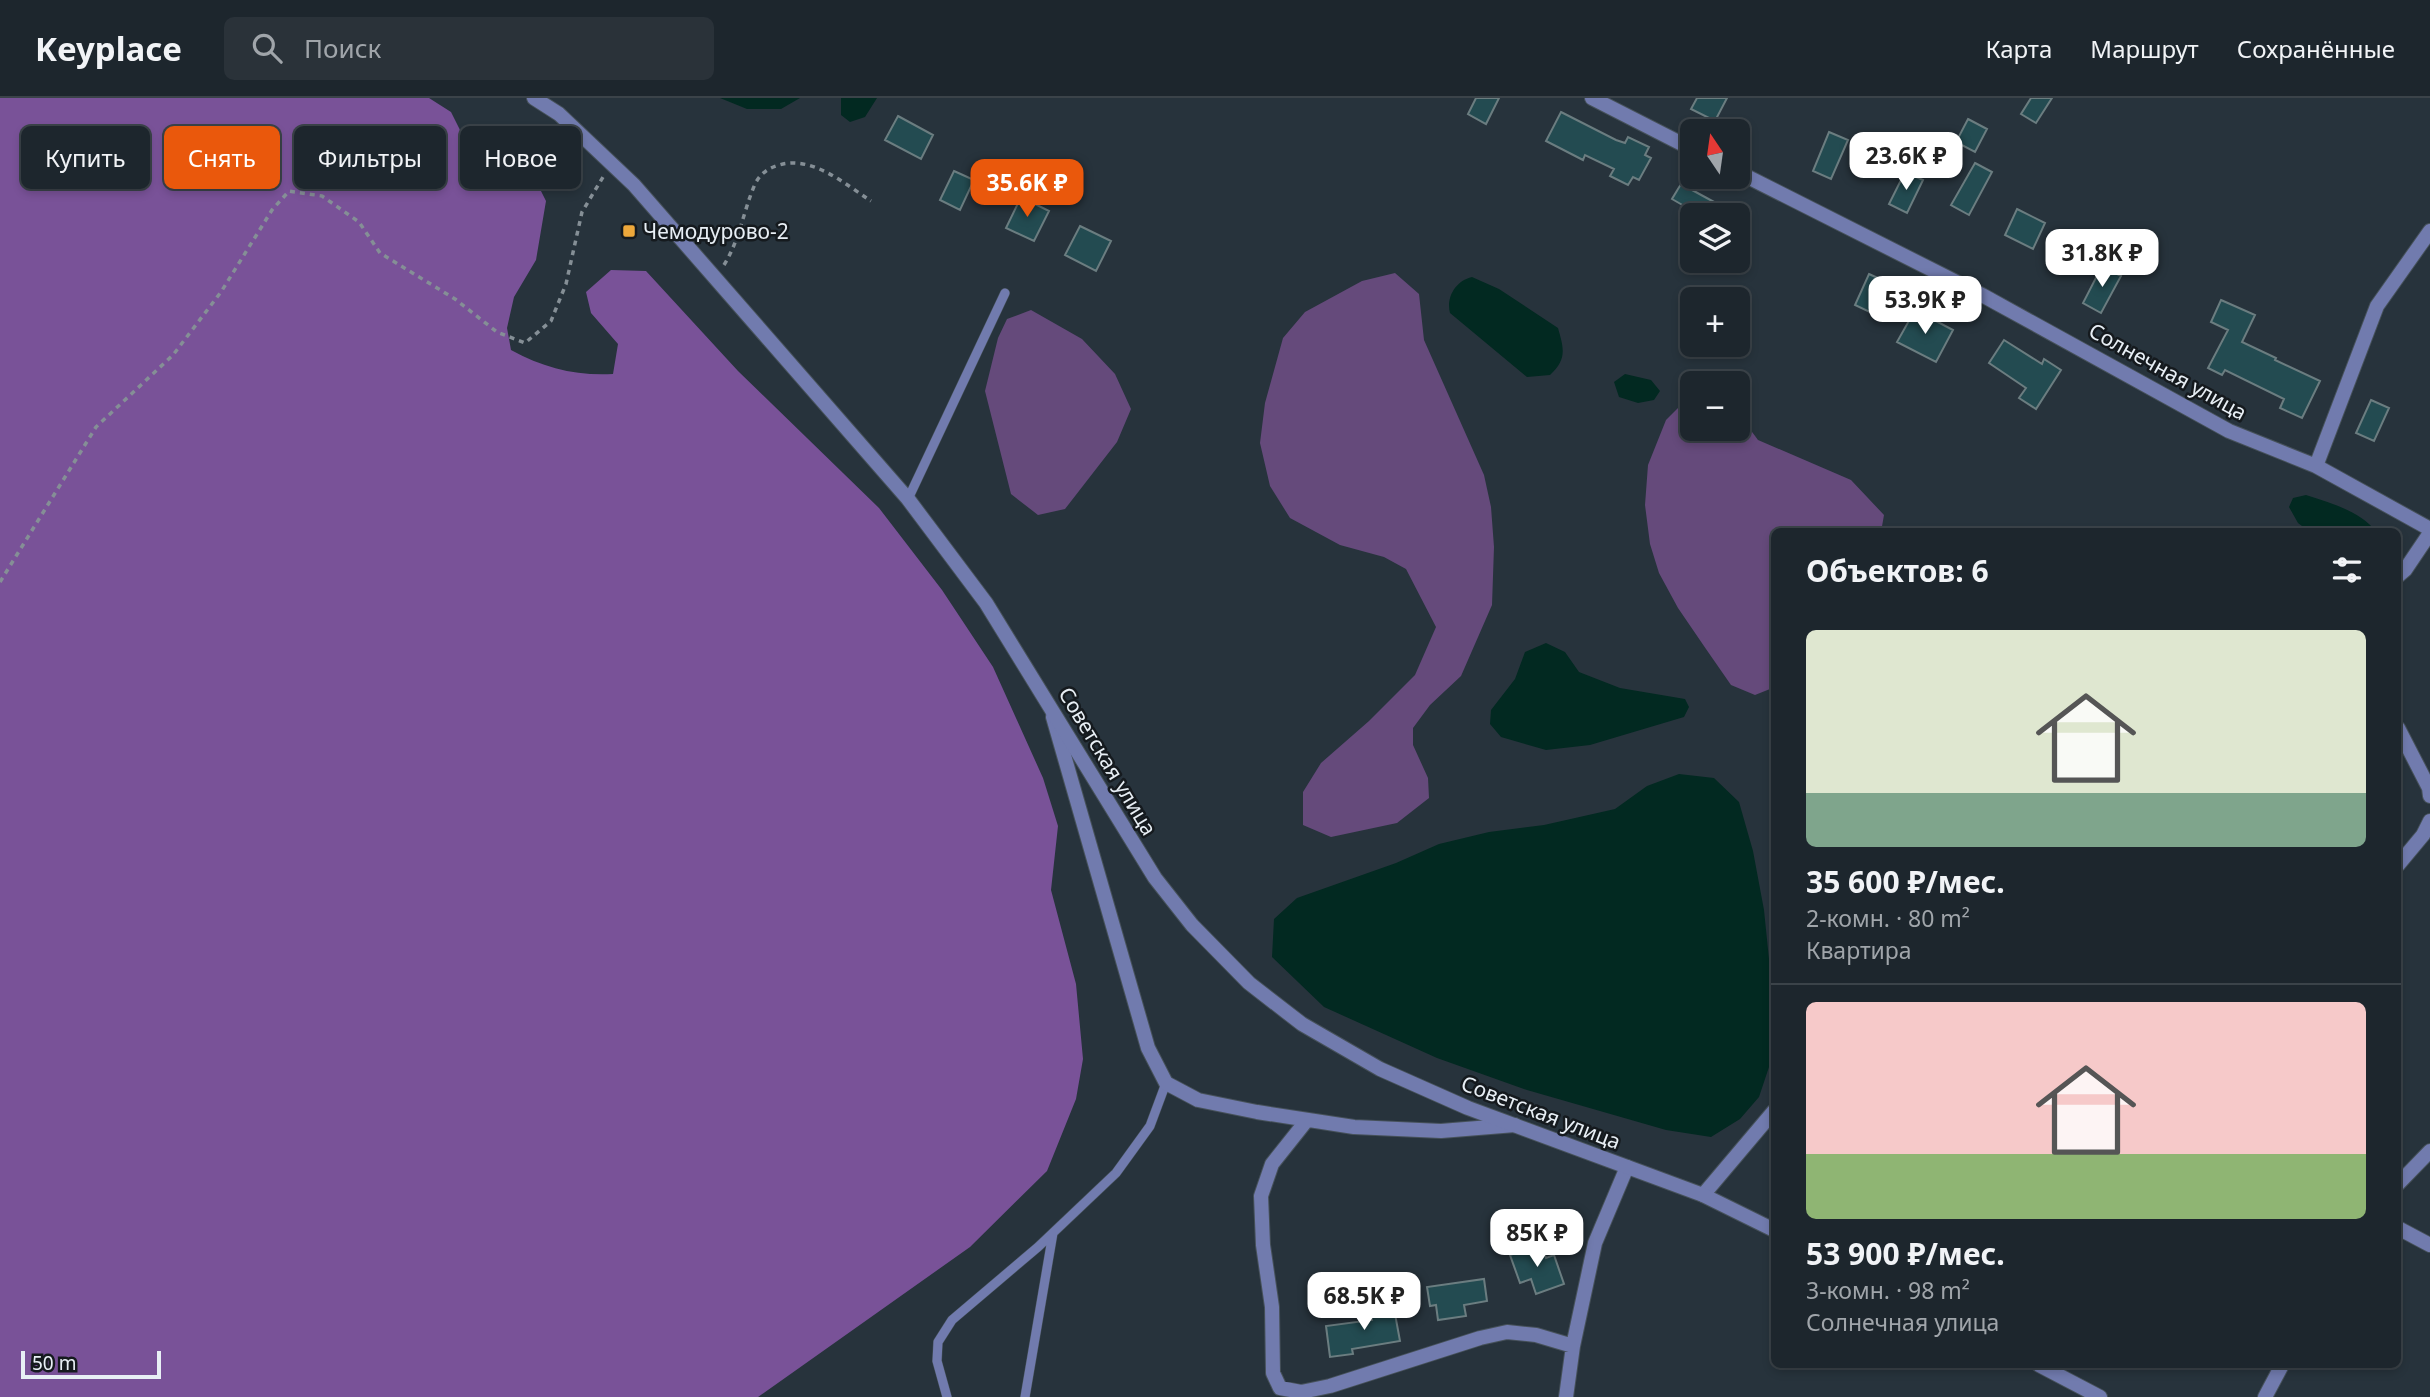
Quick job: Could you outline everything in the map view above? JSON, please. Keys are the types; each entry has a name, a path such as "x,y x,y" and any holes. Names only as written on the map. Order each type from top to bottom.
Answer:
{"street":[{"name":"Советская улица","path":"534,98 559,114 634,185 908,499 986,603 1155,878 1192,925 1249,983 1302,1024 1380,1069 1468,1108 1703,1195 1771,1229"},
{"path":"1592,98 1680,143"},
{"name":"Солнечная улица","path":"1750,178 1982,295 2229,430 2316,466 2430,531"},
{"path":"2316,466 2377,306 2430,231"},
{"path":"2401,573 2430,531"},
{"path":"1050,706 1148,1048 1166,1083 1198,1100 1354,1127 1441,1131 1516,1125"},
{"path":"2401,734 2429,788 2430,796"},
{"path":"2401,861 2423,835 2430,821"},
{"path":"1703,1195 1771,1115"},
{"path":"1307,1120 1272,1164 1261,1196 1263,1245 1272,1307 1273,1373 1277,1393 1301,1392 1330,1386 1480,1338 1507,1332 1536,1335 1573,1346"},
{"path":"2401,1181 2430,1151"},
{"path":"1566,1397 1573,1346 1595,1242 1627,1167"},
{"path":"2401,1230 2430,1245"},
{"path":"2045,1368 2100,1397"},
{"path":"2265,1397 2280,1368"}],"lane":[{"path":"908,499 1005,293"},
{"path":"947,1397 937,1360 938,1342 952,1320 1054,1232 1116,1173 1150,1126 1166,1083"},
{"path":"1025,1397 1054,1232"}],"path":[{"path":"715,279 733,250 756,182 768,168 791,161 820,169 871,201"},
{"path":"0,582 96,427 173,355 221,292 272,210 289,191 322,196 359,222 380,253 454,299 497,332 525,343 551,321 566,284 582,212 611,164"}],"shaded area":[{"path":"0,98 429,98 451,112 460,130 460,189 540,189 546,201 536,260 514,297 507,328 511,350 560,370 613,374 618,344 591,313 586,292 611,270 646,271 738,371 879,508 942,590 993,667 1043,778 1058,826 1051,890 1076,984 1083,1059 1076,1099 1047,1171 970,1247 758,1397 0,1397"},
{"path":"720,98 800,98 781,109 747,109"},
{"path":"841,98 877,98 865,117 850,122 841,115"},
{"path":"1395,273 1419,294 1424,340 1484,475 1491,507 1494,547 1492,605 1461,676 1430,705 1413,728 1413,745 1428,778 1429,798 1397,823 1331,837 1303,825 1303,792 1321,763 1369,721 1415,675 1436,627 1406,569 1384,557 1340,545 1290,518 1270,486 1260,443 1265,403 1283,338 1305,312 1362,281"},
{"path":"1472,277 1499,289 1558,328 1562,342 1562,359 1550,375 1527,377 1450,313 1449,302 1453,291 1461,282"},
{"path":"1031,310 1082,339 1115,374 1131,409 1117,442 1065,509 1038,515 1011,494 985,391 998,338 1007,319"},
{"path":"1625,374 1651,380 1660,391 1654,400 1638,403 1619,397 1614,382"},
{"path":"1680,406 1680,441 1750,441 1750,429 1758,440 1851,480 1884,515 1882,528 1771,528 1770,689 1755,695 1731,685 1678,608 1659,573 1650,544 1645,505 1648,465 1666,420"},
{"path":"2306,495 2335,505 2362,518 2374,528 2305,528 2298,523 2289,507 2293,498"},
{"path":"1546,643 1565,652 1579,672 1620,688 1685,699 1689,707 1684,717 1590,745 1546,750 1501,737 1490,724 1491,710 1515,679 1525,652"},
{"path":"1679,774 1714,778 1739,802 1753,851 1764,910 1771,984 1769,1067 1759,1097 1740,1119 1711,1137 1666,1130 1527,1090 1437,1058 1324,1007 1272,957 1274,919 1297,898 1396,863 1439,844 1615,809 1647,786"}],"building":[{"path":"1476,98 1499,98 1486,124 1468,114"},
{"path":"1697,98 1727,98 1716,119 1691,109"},
{"path":"2031,98 2052,98 2036,123 2021,114"},
{"path":"1561,112 1616,140 1625,143 1628,137 1649,147 1645,155 1651,158 1639,180 1633,177 1628,185 1610,176 1614,169 1585,155 1583,160 1546,141"},
{"path":"898,116 933,135 921,159 885,140"},
{"path":"1968,119 1987,129 1975,152 1956,142"},
{"path":"1829,132 1848,140 1831,179 1813,171"},
{"path":"1975,163 1992,172 1969,215 1951,205"},
{"path":"954,171 974,180 960,210 940,200"},
{"path":"1905,172 1923,180 1907,213 1889,204"},
{"path":"1680,186 1680,189 1690,189 1716,203 1680,204 1672,199"},
{"path":"1021,197 1049,211 1034,241 1006,228"},
{"path":"2017,209 2045,223 2033,249 2005,235"},
{"path":"1080,226 1111,241 1096,271 1065,255"},
{"path":"2102,266 2121,276 2101,313 2083,303"},
{"path":"1869,274 1889,283 1874,314 1855,305"},
{"path":"2221,300 2255,315 2242,342 2320,381 2302,418 2280,408 2284,399 2225,370 2222,375 2208,368 2228,330 2211,322"},
{"path":"1915,310 1953,330 1936,362 1897,342"},
{"path":"2004,340 2042,364 2044,359 2061,370 2036,409 2019,398 2026,388 1989,363"},
{"path":"2371,400 2389,408 2374,441 2356,433"},
{"path":"1541,1244 1546,1258 1554,1255 1564,1284 1536,1294 1531,1279 1520,1283 1510,1255"},
{"path":"1484,1279 1487,1301 1464,1305 1466,1316 1438,1320 1436,1305 1430,1306 1427,1287"},
{"path":"1393,1303 1400,1341 1352,1349 1353,1354 1330,1357 1326,1326 1372,1320 1369,1307"}],"place":[{"name":"Чемодурово-2","path":"629,231"}]}
